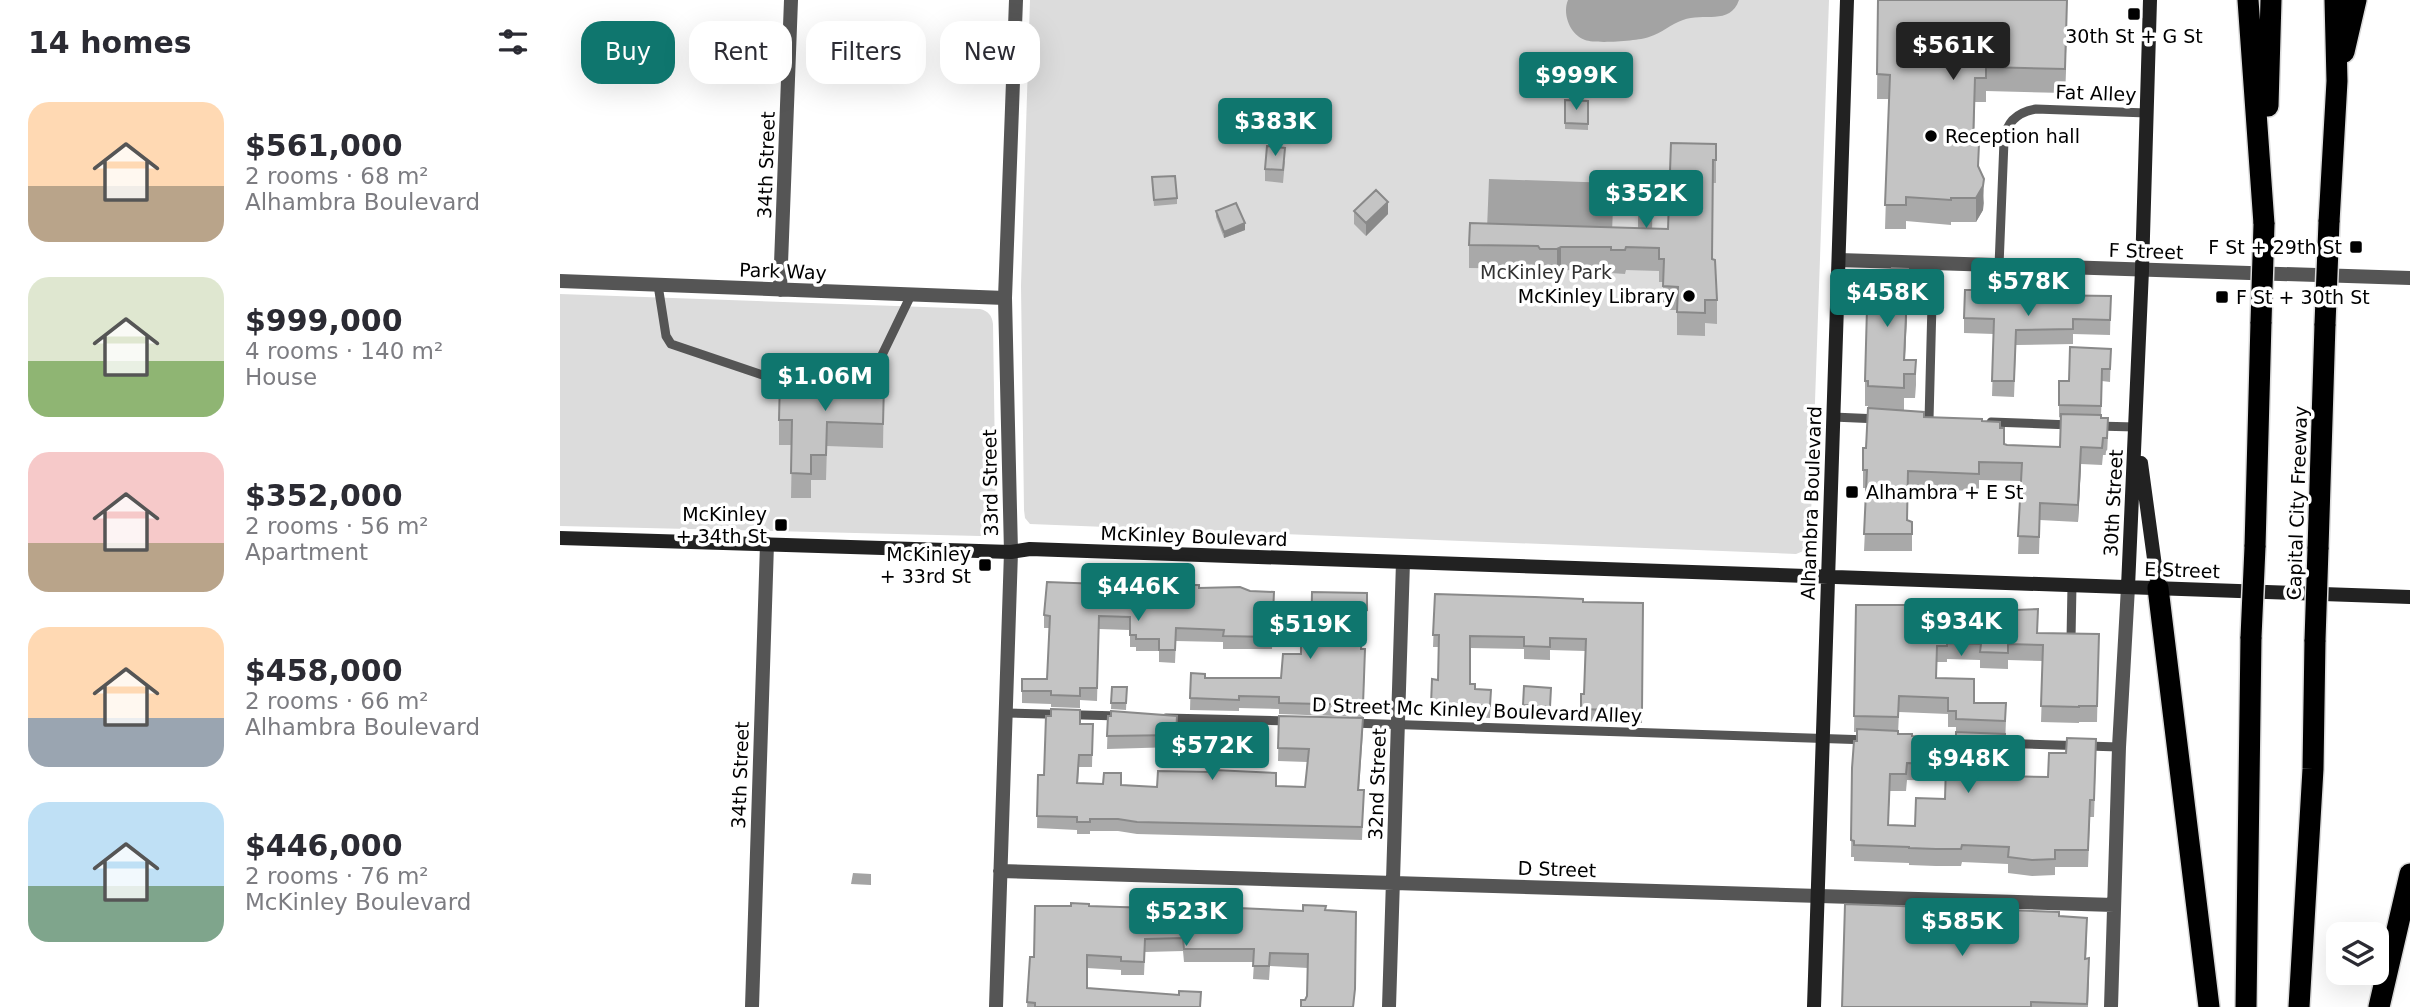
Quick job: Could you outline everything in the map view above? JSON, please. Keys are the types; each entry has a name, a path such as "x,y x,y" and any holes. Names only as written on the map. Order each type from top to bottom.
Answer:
{"highway":[{"path":"2248,0 2264,224"},
{"path":"2246,1007 2251,637 2271,0"},
{"name":"Capital City Freeway","path":"2299,1007 2314,769 2315,640 2329,222 2337,81 2346,1"},
{"path":"2158,588 2209,1007"},
{"path":"2379,1007 2410,874"}],"street":[{"name":"34th Street","path":"780,290 791,0"},
{"name":"33rd Street","path":"996,1007 1011,552 1005,298 1016,0"},
{"name":"Alhambra Boulevard","path":"1814,1007 1847,0"},
{"name":"30th Street","path":"2111,1007 2119,747 2136,427 2150,0"},
{"name":"F Street","path":"1839,260 2410,278"},
{"name":"Park Way","path":"560,281 1005,298"},
{"path":"2136,427 2158,588"},
{"name":"McKinley Boulevard","path":"560,538 1011,552 1030,549 1828,577"},
{"name":"34th Street","path":"752,1007 767,544"},
{"name":"32nd Street","path":"1389,1007 1404,562"},
{"name":"E Street","path":"1828,577 2410,597"},
{"name":"D Street","path":"1000,871 2114,905"}],"lane":[{"name":"Fat Alley","path":"1999,266 2005,133 2012,121 2022,113 2045,109 2147,113"},
{"path":"1929,420 1933,264"},
{"path":"658,285 666,336 671,344 758,375 785,380 869,382 911,295"},
{"path":"1833,417 1887,419"},
{"path":"1915,420 1942,421"},
{"path":"1981,422 2136,427"},
{"path":"2071,639 2072,585"},
{"path":"1004,713 1127,716"},
{"name":"D Street Mc Kinley Boulevard Alley","path":"1155,717 1304,722"},
{"name":"D Street Mc Kinley Boulevard Alley","path":"1345,723 1874,740"},
{"path":"1988,743 2119,747"}],"green space":[{"name":"McKinley Park","path":"1030,0 1829,0 1810,545 1796,554 1030,524 1025,518 1024,510 1021,286 1027,84 1040,84 1040,21 1029,21"},
{"path":"560,294 985,311 991,316 993,324 996,527 991,533 980,536 560,526"}],"shaded area":[{"path":"1568,0 1739,0 1735,8 1723,16 1691,18 1649,37 1607,42 1585,40 1575,34 1567,17"},
{"path":"1489,179 1614,183 1612,232 1487,229"},
{"path":"1639,184 1653,184 1652,232 1638,231 1638,214 1629,211 1629,203 1638,201"},
{"path":"853,873 871,874 871,885 851,884"}],"building":[{"path":"1878,0 2067,0 2065,69 1986,67 1986,78 1975,78 1973,144 1979,144 1978,166 1984,179 1976,198 1951,200 1906,197 1906,205 1885,205 1890,75 1877,74"},
{"path":"1565,100 1588,101 1588,124 1565,123"},
{"path":"1671,143 1716,144 1716,160 1713,160 1712,259 1715,260 1717,300 1705,300 1705,313 1677,312 1678,287 1663,286 1664,259 1659,259 1659,248 1540,249 1538,246 1469,245 1470,223 1668,229"},
{"path":"1267,146 1285,148 1283,170 1265,169"},
{"path":"1175,176 1177,198 1154,200 1152,177"},
{"path":"1376,190 1388,202 1366,223 1354,211"},
{"path":"1236,203 1245,223 1224,232 1216,211"},
{"path":"1892,268 1908,269 1904,360 1916,360 1915,374 1904,374 1904,388 1868,386 1868,381 1865,381 1868,271 1892,272"},
{"path":"1965,290 2017,290 2017,293 2036,295 2111,296 2110,320 2073,319 2073,329 2016,330 2014,381 1992,381 1994,319 1964,318"},
{"path":"2070,347 2111,349 2110,369 2102,369 2101,406 2059,405 2059,381 2069,381"},
{"path":"780,379 884,384 883,424 827,422 826,455 811,455 811,474 791,473 792,420 779,420"},
{"path":"1868,408 1924,412 1924,417 2000,422 2000,428 2004,428 2004,444 2060,447 2061,414 2101,415 2101,418 2108,418 2107,438 2103,438 2102,448 2081,447 2078,505 2040,503 2039,537 2018,536 2022,463 1979,462 1979,474 1908,471 1907,520 1912,522 1912,534 1864,534 1867,470 1863,470 1863,448 1866,448"},
{"path":"1047,582 1180,587 1199,585 1199,588 1240,587 1250,591 1274,592 1272,637 1223,636 1224,630 1176,628 1175,650 1159,650 1159,639 1136,639 1136,635 1130,635 1130,617 1099,616 1097,688 1080,688 1080,696 1051,695 1051,691 1022,691 1022,679 1047,679 1050,616 1044,615"},
{"path":"1312,592 1367,593 1367,610 1362,609 1361,649 1365,649 1363,705 1279,703 1279,697 1239,696 1239,700 1190,698 1191,673 1205,674 1205,678 1281,678 1283,654 1301,654 1301,641 1311,642"},
{"path":"1435,594 1643,603 1642,711 1581,709 1586,639 1550,638 1550,647 1524,646 1524,637 1470,636 1470,684 1475,684 1475,689 1491,690 1490,706 1450,703 1450,706 1431,705 1432,679 1438,680 1439,635 1433,635"},
{"path":"1856,605 1917,605 1990,611 2038,609 2037,633 2099,634 2097,706 2041,706 2043,645 2008,644 2008,653 1980,652 1981,644 1947,643 1947,646 1937,646 1936,678 1974,679 1974,703 2006,703 2005,721 1956,719 1956,711 1948,711 1948,698 1899,696 1898,717 1854,716"},
{"path":"1524,686 1551,688 1550,707 1523,705"},
{"path":"1112,687 1127,687 1126,703 1111,703"},
{"path":"1051,709 1080,710 1080,724 1093,724 1092,755 1079,755 1077,783 1103,784 1104,773 1121,773 1121,785 1157,787 1158,771 1214,770 1276,773 1276,786 1305,787 1309,749 1278,748 1279,716 1363,718 1358,790 1364,790 1362,827 1137,822 1118,819 1077,822 1077,817 1037,816 1038,775 1044,775 1046,716 1051,716"},
{"path":"1111,711 1177,716 1176,735 1107,736 1108,716 1111,716"},
{"path":"1857,729 1898,731 1898,734 1912,736 1947,737 1956,736 1956,732 2005,734 2003,776 2048,777 2049,753 2066,753 2067,738 2096,739 2094,800 2090,800 2088,850 2055,850 2055,859 2032,860 2008,857 2009,847 1962,845 1961,849 1936,849 1854,845 1851,840 1852,768 1854,741 1857,741","holes":["1907,763 1946,764 1945,799 1916,798 1915,826 1888,825 1890,774 1906,774"]},
{"path":"1151,901 1238,903 1238,908 1303,911 1303,905 1326,906 1325,910 1356,912 1353,1007 1301,1007 1301,1000 1305,1000 1307,996 1308,954 1270,953 1269,966 1253,966 1254,949 1184,949 1183,938 1145,939 1144,962 1121,961 1121,957 1087,955 1087,988 1179,995 1179,991 1201,992 1200,1007 1035,1007 1035,1003 1027,1002 1030,957 1034,957 1035,906 1071,906 1071,903 1151,908"},
{"path":"1845,904 2059,912 2059,916 2087,918 2087,1004 2031,1002 2031,1007 1842,1007"}],"place":[{"name":"30th St + G St","path":"2134,14"},
{"name":"Reception hall","path":"1931,136"},
{"name":"F St + 29th St","path":"2356,247"},
{"name":"McKinley Library","path":"1689,296"},
{"name":"F St + 30th St","path":"2222,297"},
{"name":"Alhambra + E St","path":"1852,492"},
{"name":"McKinley + 34th St","path":"781,525"},
{"name":"McKinley + 33rd St","path":"985,565"}]}
